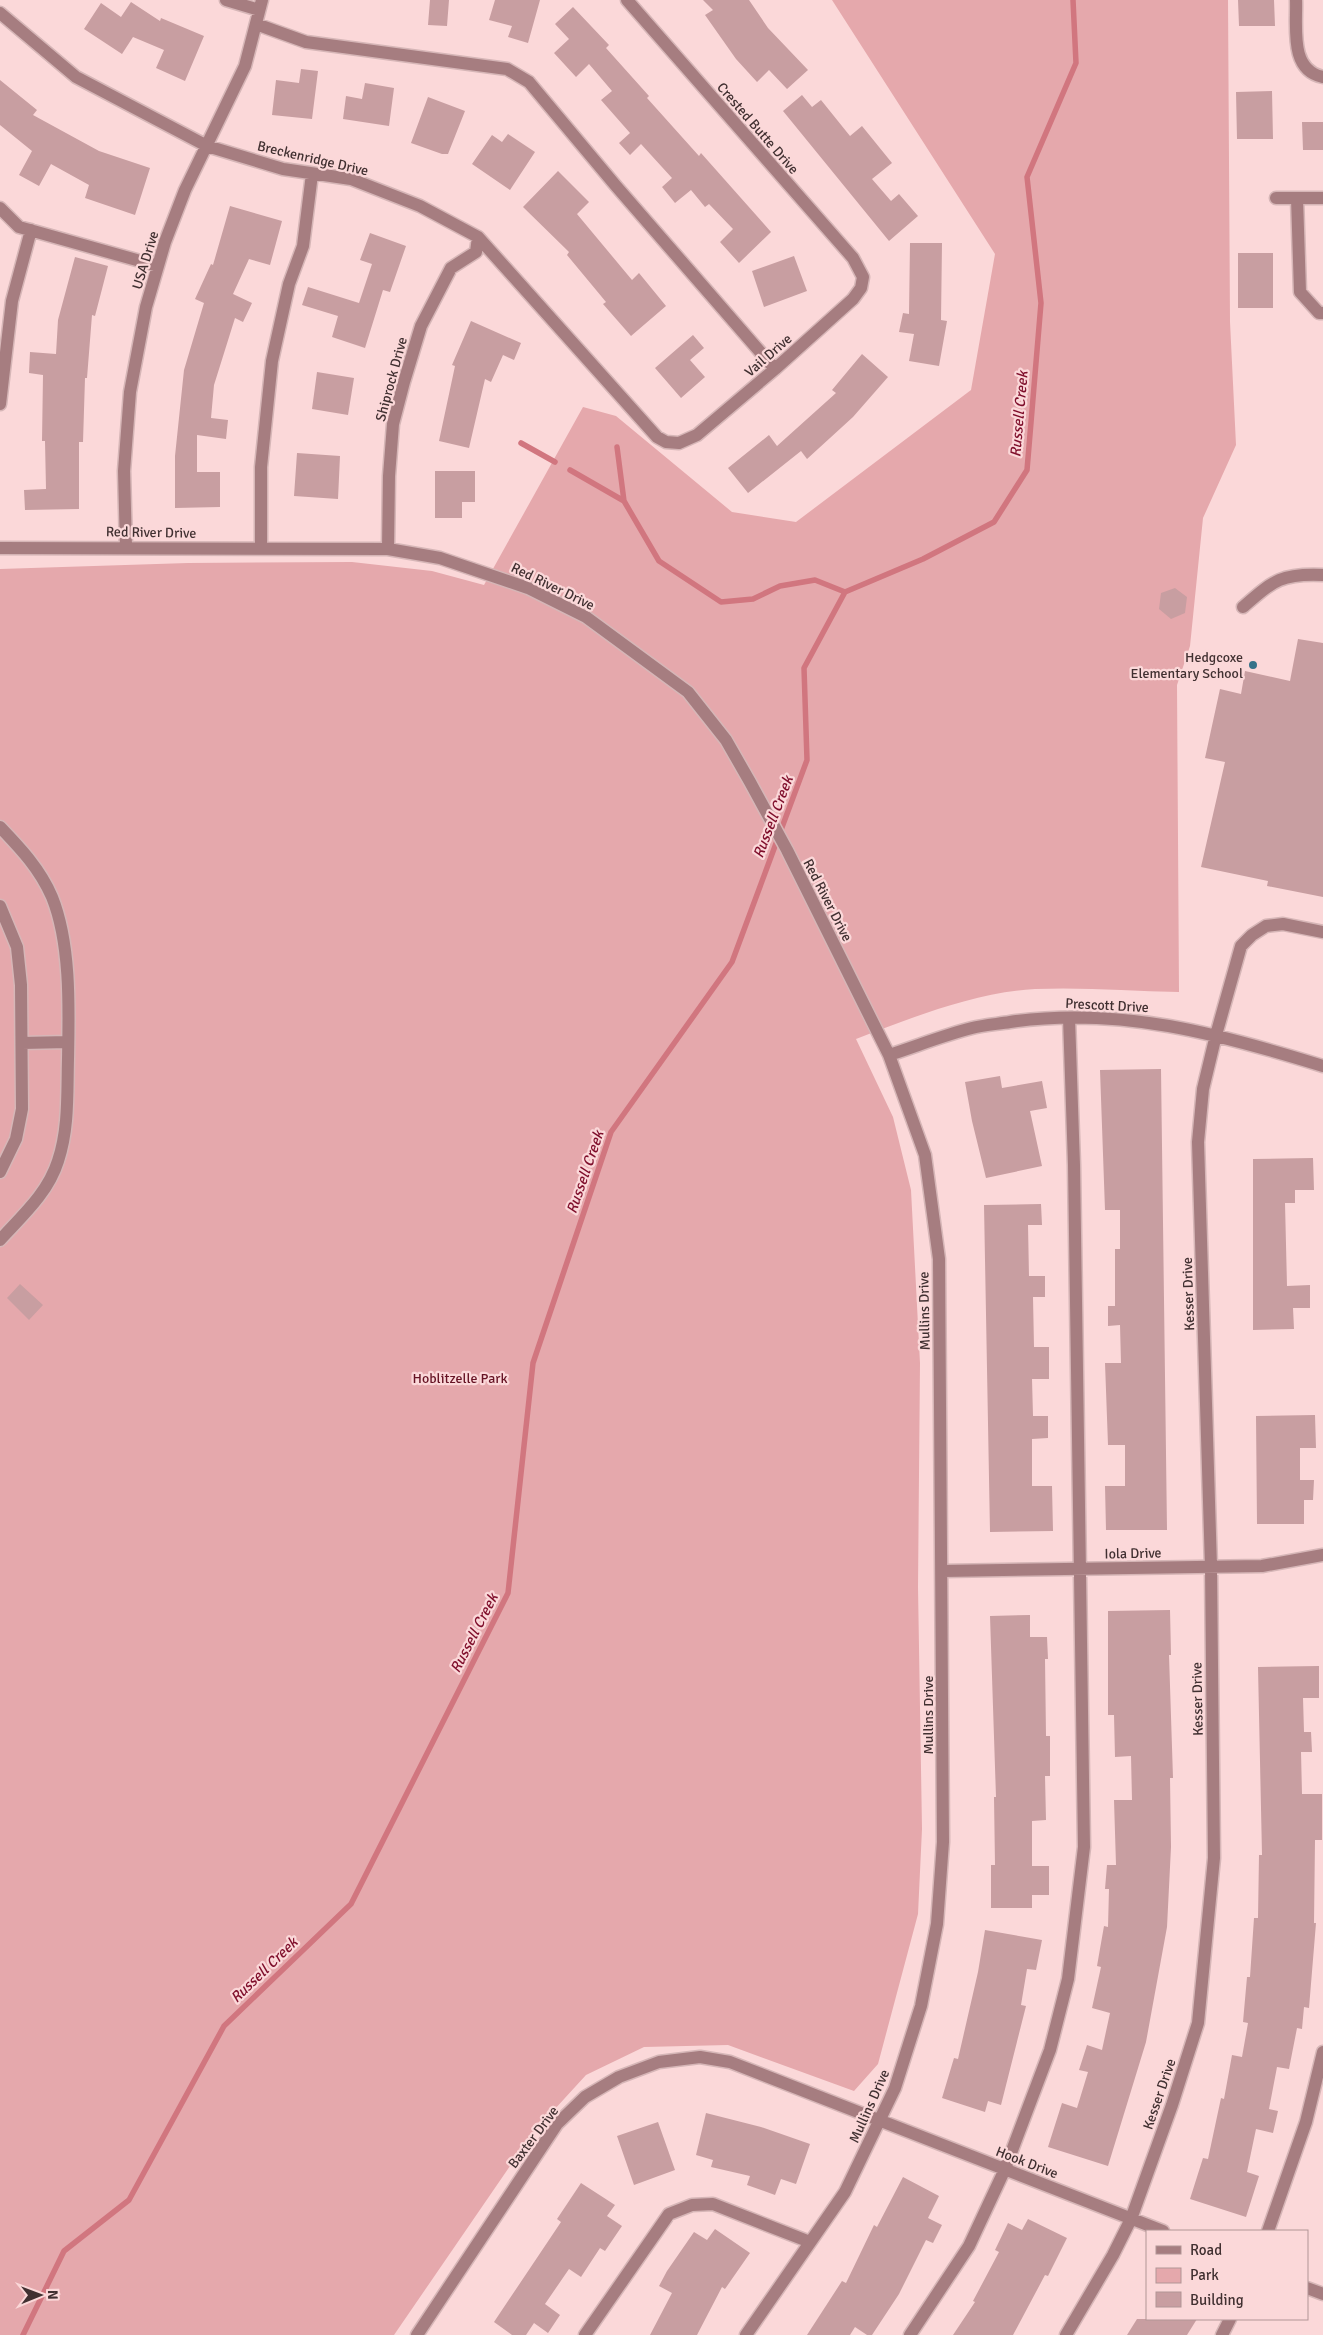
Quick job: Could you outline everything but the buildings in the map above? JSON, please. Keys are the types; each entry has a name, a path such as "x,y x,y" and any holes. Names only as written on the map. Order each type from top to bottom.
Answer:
{"street":[{"path":"226,0 260,5"},
{"name":"Crested Butte Drive","path":"627,0 853,258 864,277"},
{"path":"1296,0 1297,48 1302,64 1314,75 1323,77"},
{"name":"USA Drive","path":"126,546 124,472 130,392 146,307 158,266 185,190 245,66 260,5"},
{"name":"Breckenridge Drive","path":"0,13 76,77 207,146 283,169 351,179 420,206 478,237 657,437 666,442 679,443"},
{"path":"256,24 306,42 507,69 529,82 775,370"},
{"path":"261,549 261,467 272,361 288,284 303,246 312,174"},
{"path":"1276,198 1323,198"},
{"path":"1297,198 1300,292 1319,313 1323,313"},
{"path":"0,208 19,226 158,266"},
{"path":"0,404 12,301 31,230"},
{"name":"Shiprock Drive","path":"388,549 389,476 393,424 404,382 422,326 451,268 476,252 478,237"},
{"name":"Vail Drive","path":"679,443 697,435 775,370 853,299 861,288 864,277"},
{"name":"Red River Drive","path":"0,548 126,546 388,549 440,558 500,577 528,588 586,617 688,692 726,740 786,850 889,1055"},
{"path":"1243,608 1272,582 1300,574 1323,575"},
{"path":"0,827 33,862 52,898 66,954 68,1042 67,1121 58,1162 45,1190 0,1240"},
{"path":"0,906 17,947 21,985 22,1043 22,1109 16,1139 0,1172"},
{"name":"Kesser Drive","path":"1066,2335 1113,2255 1131,2219 1172,2106 1198,2023 1214,1858 1211,1567 1198,1142 1203,1089 1241,946 1252,935 1266,926 1283,924 1323,932"},
{"name":"Prescott Drive","path":"889,1055 974,1027 1037,1018 1069,1018 1152,1022 1216,1035 1323,1066"},
{"path":"910,2335 969,2246 1005,2169 1050,2050 1068,1979 1078,1902 1084,1847 1078,1569 1074,1165 1069,1018"},
{"path":"22,1043 68,1042"},
{"name":"Mullins Drive","path":"746,2335 845,2192 880,2121 895,2088 921,2006 938,1924 943,1842 943,1571 939,1259 925,1155 889,1055"},
{"name":"Iola Drive","path":"943,1571 1262,1566 1323,1555"},
{"path":"1268,2230 1306,2122 1323,2052"},
{"name":"Baxter Drive","path":"417,2335 557,2124 585,2097 619,2077 659,2062 700,2057 730,2062 880,2121"},
{"name":"Hook Drive","path":"880,2121 1160,2230"},
{"path":"584,2335 670,2214 692,2205 713,2204 810,2242"},
{"path":"1308,2288 1323,2294"},
{"path":"1222,2335 1230,2320"}],"green space":[{"name":"Hoblitzelle Park","path":"832,0 1228,0 1230,322 1236,445 1203,518 1190,646 1177,685 1179,992 1071,988 1012,991 944,1007 856,1039 893,1117 911,1190 920,1363 918,1587 922,1829 918,1914 878,2064 854,2091 728,2045 644,2047 586,2075 532,2134 394,2335 0,2335 0,569 188,563 352,562 432,571 484,585 583,407 616,416 732,512 796,522 971,390 995,254"}],"waterway":[{"name":"Russell Creek","path":"23,2335 64,2251 129,2200 224,2026 351,1904 508,1593 533,1363 611,1132 732,962 807,760 804,668 845,592 923,559 994,522 1027,470 1041,303 1027,177 1076,63 1073,0"},
{"path":"521,443 555,462"},
{"path":"617,447 624,501 659,561 721,602 753,599 780,586 815,580 845,592"},
{"path":"570,470 624,501"}],"place":[{"name":"Hedgcoxe Elementary School","path":"1253,665"}]}
